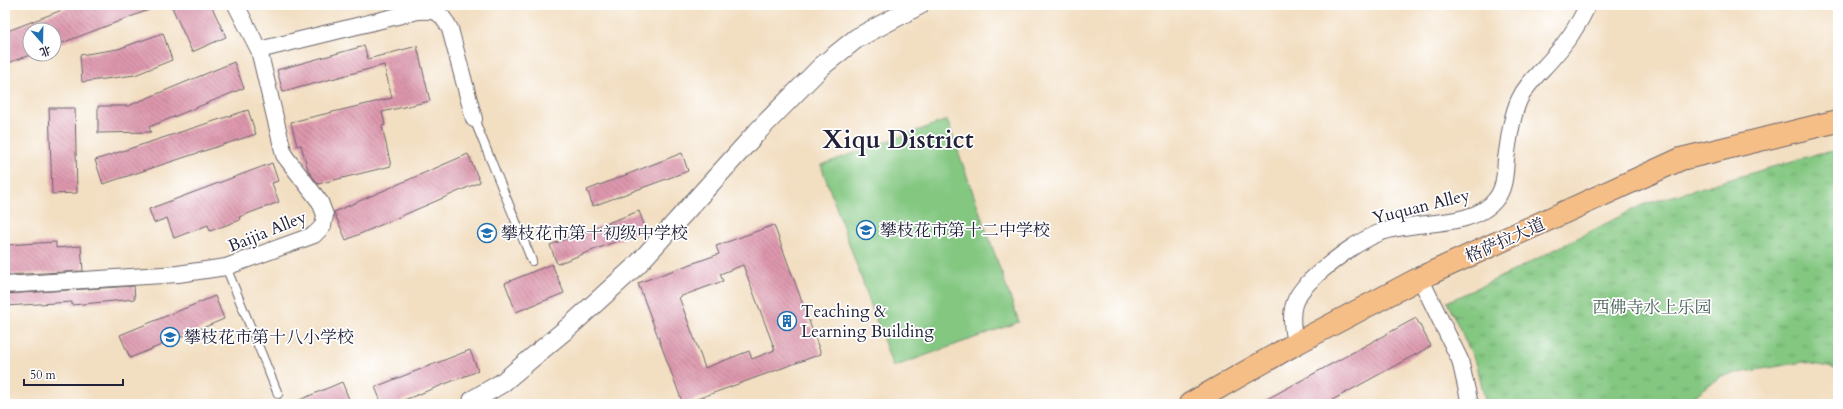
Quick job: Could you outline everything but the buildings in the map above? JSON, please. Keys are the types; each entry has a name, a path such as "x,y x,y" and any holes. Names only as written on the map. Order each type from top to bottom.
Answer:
{"main road":[{"name":"格萨拉大道","path":"1190,404 1296,344 1420,278 1682,159 1838,121"}],"street":[{"name":"Baijia Alley","path":"5,285 178,274 226,267 314,236 323,226 325,215 320,202 284,155 259,50 236,5"},
{"path":"468,402 502,384 570,326 638,264 758,131 822,66 857,38 919,5"},
{"name":"Yuquan Alley","path":"1296,344 1291,325 1293,304 1304,286 1345,251 1379,233 1404,227 1466,218 1482,211 1496,200 1503,186 1510,132 1519,100 1532,80 1549,62 1578,25 1588,5"},
{"path":"259,50 418,11 433,10 443,17 450,29 474,119"},
{"path":"1420,278 1460,360 1470,404"}],"lane":[{"path":"474,119 532,261"},
{"path":"226,267 278,394"}],"green space":[{"path":"947,120 1019,322 893,367 821,165"},
{"name":"西佛寺水上乐园","path":"1838,151 1838,369 1803,362 1721,376 1684,404 1486,404 1477,365 1447,302 1507,274 1642,205 1820,153"}],"place":[{"name":"攀枝花市第十二中学校","path":"866,230"},
{"name":"攀枝花市第十初级中学校","path":"487,233"},
{"name":"Teaching & Learning Building","path":"787,321"},
{"name":"攀枝花市第十八小学校","path":"170,337"}],"district":[{"name":"Xiqu District","path":"898,139"}]}
